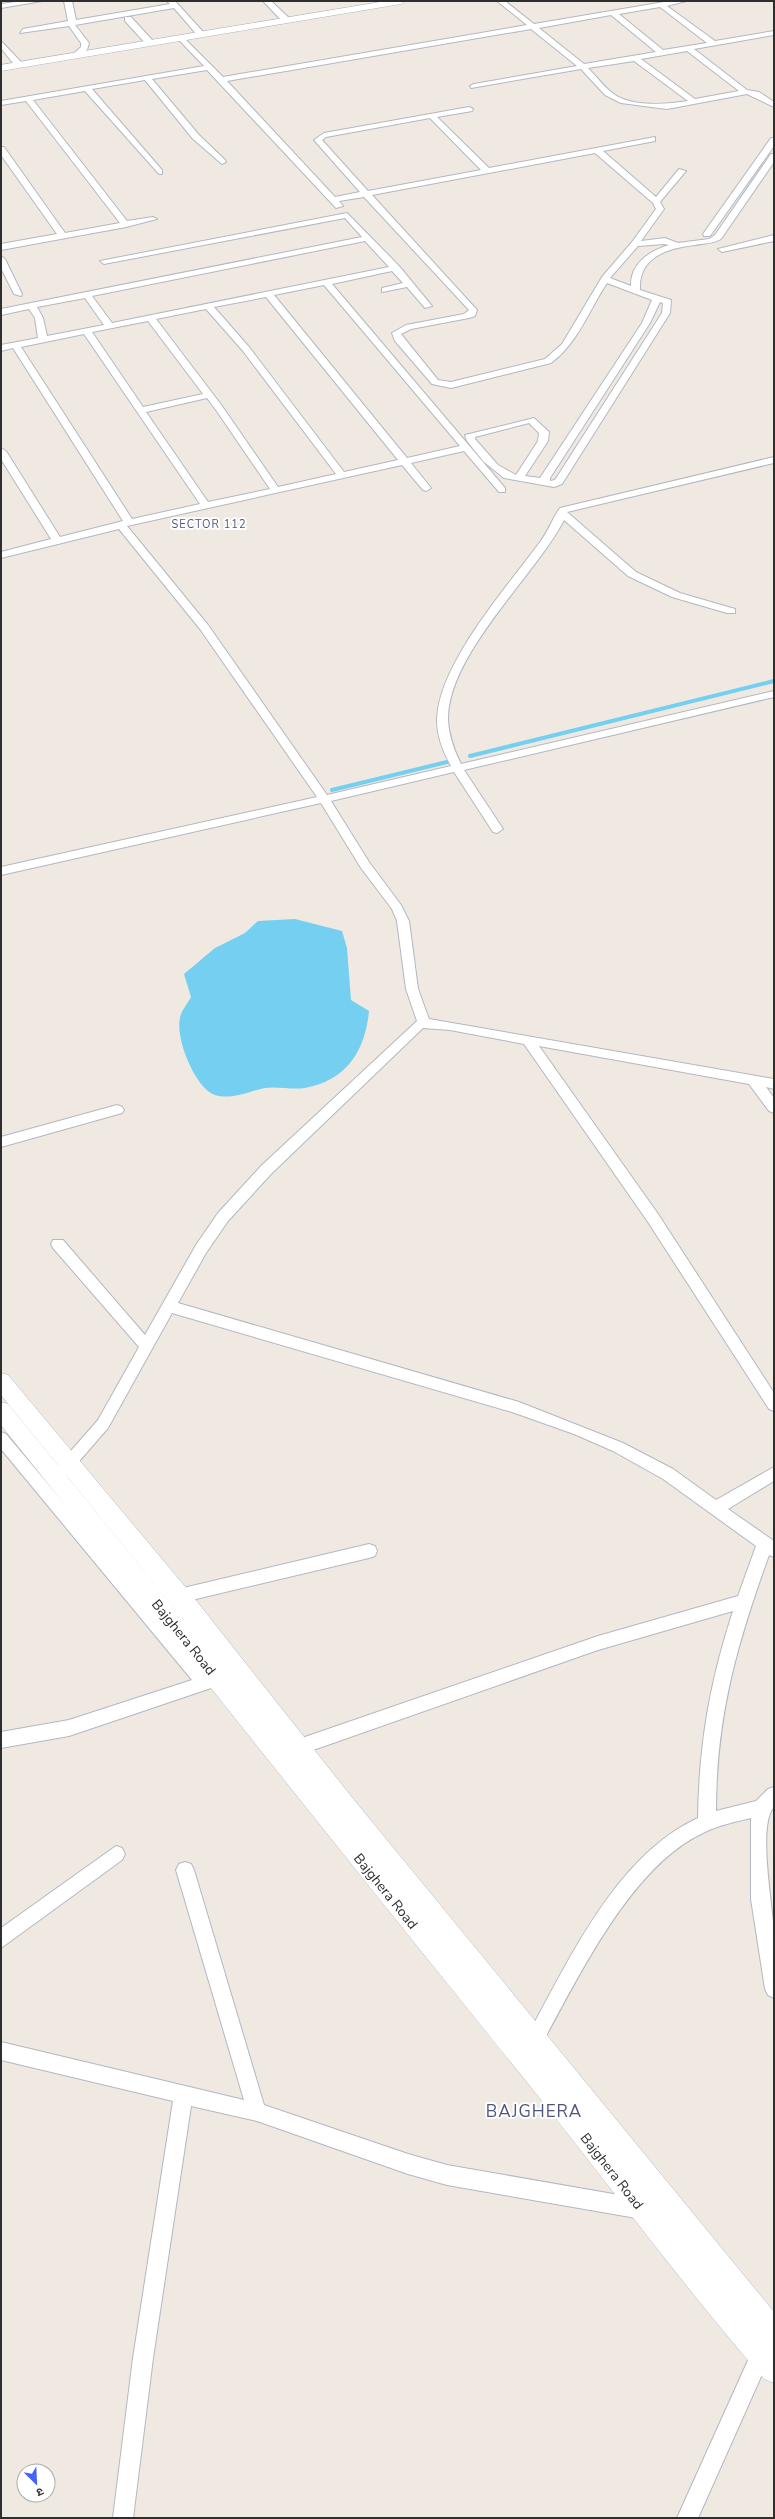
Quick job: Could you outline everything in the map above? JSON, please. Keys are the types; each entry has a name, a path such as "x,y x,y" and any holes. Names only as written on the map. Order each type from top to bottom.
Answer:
{"main road":[{"name":"Bajghera Road","path":"1,1381 62,1470 212,1680 325,1816 767,2362"},
{"name":"Bajghera Road","path":"4,1427 62,1470 179,1596 342,1803 774,2334"}],"street":[{"path":"3,6 38,1"},
{"path":"68,1 73,19 71,23"},
{"path":"267,1 286,20"},
{"path":"1,68 401,1"},
{"path":"501,1 583,67 608,93 621,101 667,107 745,92 756,94 774,105"},
{"path":"221,80 682,1"},
{"path":"23,31 173,3 202,34"},
{"path":"662,4 714,44"},
{"path":"613,13 663,54"},
{"path":"128,19 150,43"},
{"path":"71,23 85,43 84,48 76,55"},
{"path":"474,86 637,59 774,33"},
{"path":"182,38 347,214 428,306"},
{"path":"1,44 20,65"},
{"path":"688,49 745,92"},
{"path":"637,59 694,102"},
{"path":"1,103 210,67"},
{"path":"147,78 196,137 222,162"},
{"path":"87,88 159,172"},
{"path":"28,98 126,225"},
{"path":"469,109 324,135 318,138 319,142 473,312 466,316 409,327 396,333 403,345 438,384 463,382 551,359 577,327 605,279 635,244 660,209 656,202 597,150"},
{"path":"432,116 487,171"},
{"path":"333,200 652,139"},
{"path":"708,239 718,220 774,140"},
{"path":"1,149 63,236"},
{"path":"636,290 634,274 641,263 648,257 678,246 718,237 774,156"},
{"path":"656,202 682,171"},
{"path":"104,261 347,214"},
{"path":"1,247 152,219"},
{"path":"718,220 729,222"},
{"path":"1,312 367,238"},
{"path":"722,249 774,238"},
{"path":"635,244 665,242 678,246"},
{"path":"1,259 18,294"},
{"path":"1,348 151,319 267,293 396,268"},
{"path":"518,479 543,441 544,432 540,428 531,420 470,436 470,439 498,472 506,477 518,479 544,481 550,484 559,482 668,309 668,302 663,299 657,299 605,279"},
{"path":"326,282 502,490"},
{"path":"385,290 410,284"},
{"path":"267,293 426,488"},
{"path":"87,295 110,326"},
{"path":"544,481 639,333 657,299"},
{"path":"32,306 39,318 43,340"},
{"path":"208,306 246,349 342,476"},
{"path":"151,319 209,395 276,491"},
{"path":"87,331 142,410 205,506"},
{"path":"639,333 652,336"},
{"path":"16,345 125,524 204,627 324,799 365,865 400,914 412,989 424,1023"},
{"path":"142,410 209,395"},
{"path":"1,555 125,524 465,448"},
{"path":"1,451 57,540"},
{"path":"497,829 458,768 445,739 442,726 450,688 467,654 522,572 547,542 563,510 774,460"},
{"path":"562,512 632,574 680,596 731,611"},
{"path":"1,871 324,799 774,694"},
{"path":"424,1023 527,1039 774,1084"},
{"path":"62,1470 103,1424 200,1249 223,1217 266,1170 424,1023"},
{"path":"527,1039 653,1218 774,1405"},
{"path":"754,1081 774,1108"},
{"path":"1,1142 117,1110"},
{"path":"58,1244 147,1347"},
{"path":"168,1306 514,1406 618,1447 668,1474 769,1546 744,1601 711,1732 707,1781 707,1823"},
{"path":"1,1740 69,1728 212,1680 4,1427"},
{"path":"716,1508 774,1474"},
{"path":"179,1596 369,1551"},
{"path":"299,1747 598,1643 744,1601"},
{"path":"535,2039 573,1969 620,1898 656,1856 686,1833 707,1823 761,1808 774,1796"},
{"path":"761,1808 758,1829 760,1899 774,1989"},
{"path":"1,1939 116,1854"},
{"path":"184,1870 257,2112"},
{"path":"1,2051 257,2112 408,2164 447,2175 642,2209"},
{"path":"123,2518 143,2358 183,2095"},
{"path":"687,2518 767,2362 774,2334"}],"water":[{"path":"295,919 342,931 347,948 351,1000 369,1011 367,1025 358,1051 343,1071 320,1084 305,1088 265,1088 234,1096 215,1095 208,1091 200,1083 188,1061 184,1049 179,1027 180,1018 191,997 184,974 215,948 245,933 258,921"}],"waterway":[{"path":"470,756 774,681"},
{"path":"332,790 451,761"}],"district":[{"name":"SECTOR 112","path":"209,524"},
{"name":"BAJGHERA","path":"534,2111"}]}
